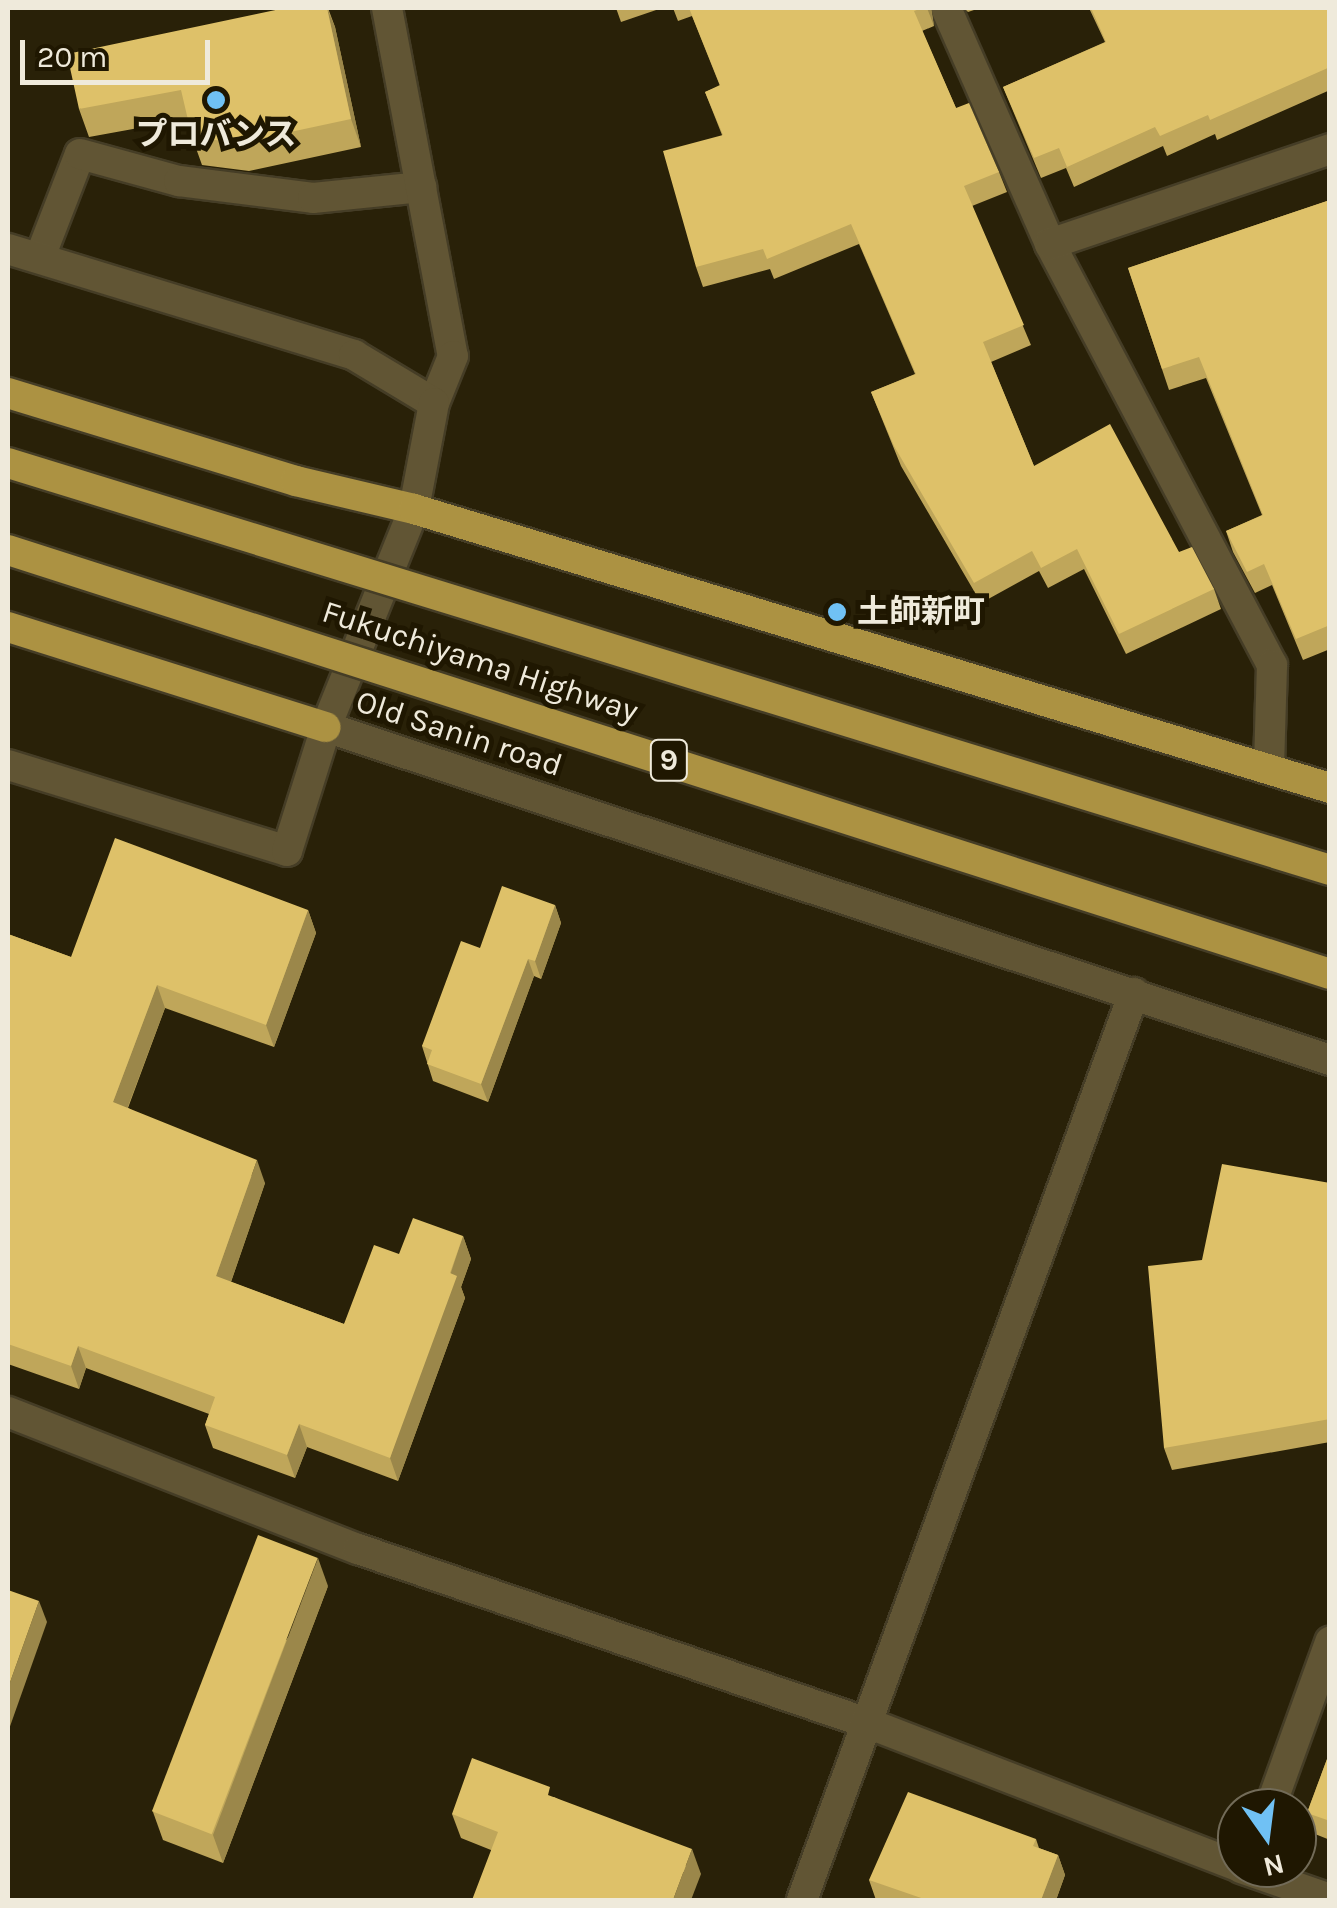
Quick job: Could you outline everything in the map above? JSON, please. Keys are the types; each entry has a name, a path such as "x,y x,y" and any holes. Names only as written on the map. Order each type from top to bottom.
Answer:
{"highway":[{"path":"8,393 296,481 414,509 1330,788"},
{"name":"Fukuchiyama Highway","path":"8,463 1330,870"},
{"name":"Fukuchiyama Highway","path":"8,550 1330,974"},
{"path":"8,626 326,727"}],"street":[{"name":"Old Sanin road","path":"386,8 453,356 434,403 414,509 326,727 1330,1060"},
{"path":"946,8 1050,244 1272,666 1269,768"},
{"path":"1050,244 1330,149"},
{"path":"40,258 80,154 178,181 312,198 421,187"},
{"path":"8,249 354,356 434,403"},
{"path":"8,765 287,852 326,727"},
{"path":"802,1900 1134,993"},
{"path":"8,1412 358,1549 868,1723 1217,1858"},
{"path":"1277,1788 1330,1642"},
{"path":"1299,1888 1330,1899"}],"building":[{"name":"プロバンス","path":"285,8 327,8 351,119 239,143 192,137 181,90 79,109 67,54"},
{"path":"689,8 923,8 914,11 956,108 969,103 999,172 964,186 1024,325 983,342 1034,466 1110,424 1179,552 1192,547 1214,589 1119,634 1077,549 1041,568 1032,551 974,583 894,446 871,392 916,374 851,224 767,259 763,249 696,267 663,151 723,135 705,92 720,85"},
{"path":"1091,8 1330,8 1330,67 1210,120 1208,115 1160,136 1155,127 1067,167 1059,148 1034,158 1003,87 1106,42"},
{"path":"1330,200 1330,625 1296,639 1264,564 1247,572 1226,531 1263,515 1199,357 1162,369 1128,268"},
{"path":"115,838 308,910 266,1025 157,985 113,1102 257,1160 216,1276 344,1324 374,1245 399,1254 413,1218 463,1236 450,1273 457,1276 390,1458 299,1424 287,1455 205,1425 215,1397 78,1346 71,1366 8,1344 8,934 71,957"},
{"path":"502,886 555,905 535,961 528,959 481,1084 427,1064 432,1050 422,1046 461,941 480,948"},
{"path":"1222,1164 1330,1183 1330,1419 1164,1448 1148,1266 1202,1260"},
{"path":"258,1535 318,1558 212,1834 152,1811"},
{"path":"8,1590 39,1601 8,1688"},
{"path":"1330,1751 1330,1821 1317,1816 1316,1788"},
{"path":"472,1758 550,1787 548,1795 692,1849 673,1900 472,1900 498,1832 452,1814"},
{"path":"908,1792 1036,1839 1033,1846 1058,1855 1041,1900 927,1900 869,1880"}],"place":[{"name":"プロバンス","path":"216,100"},
{"name":"土師新町","path":"837,612"}]}
